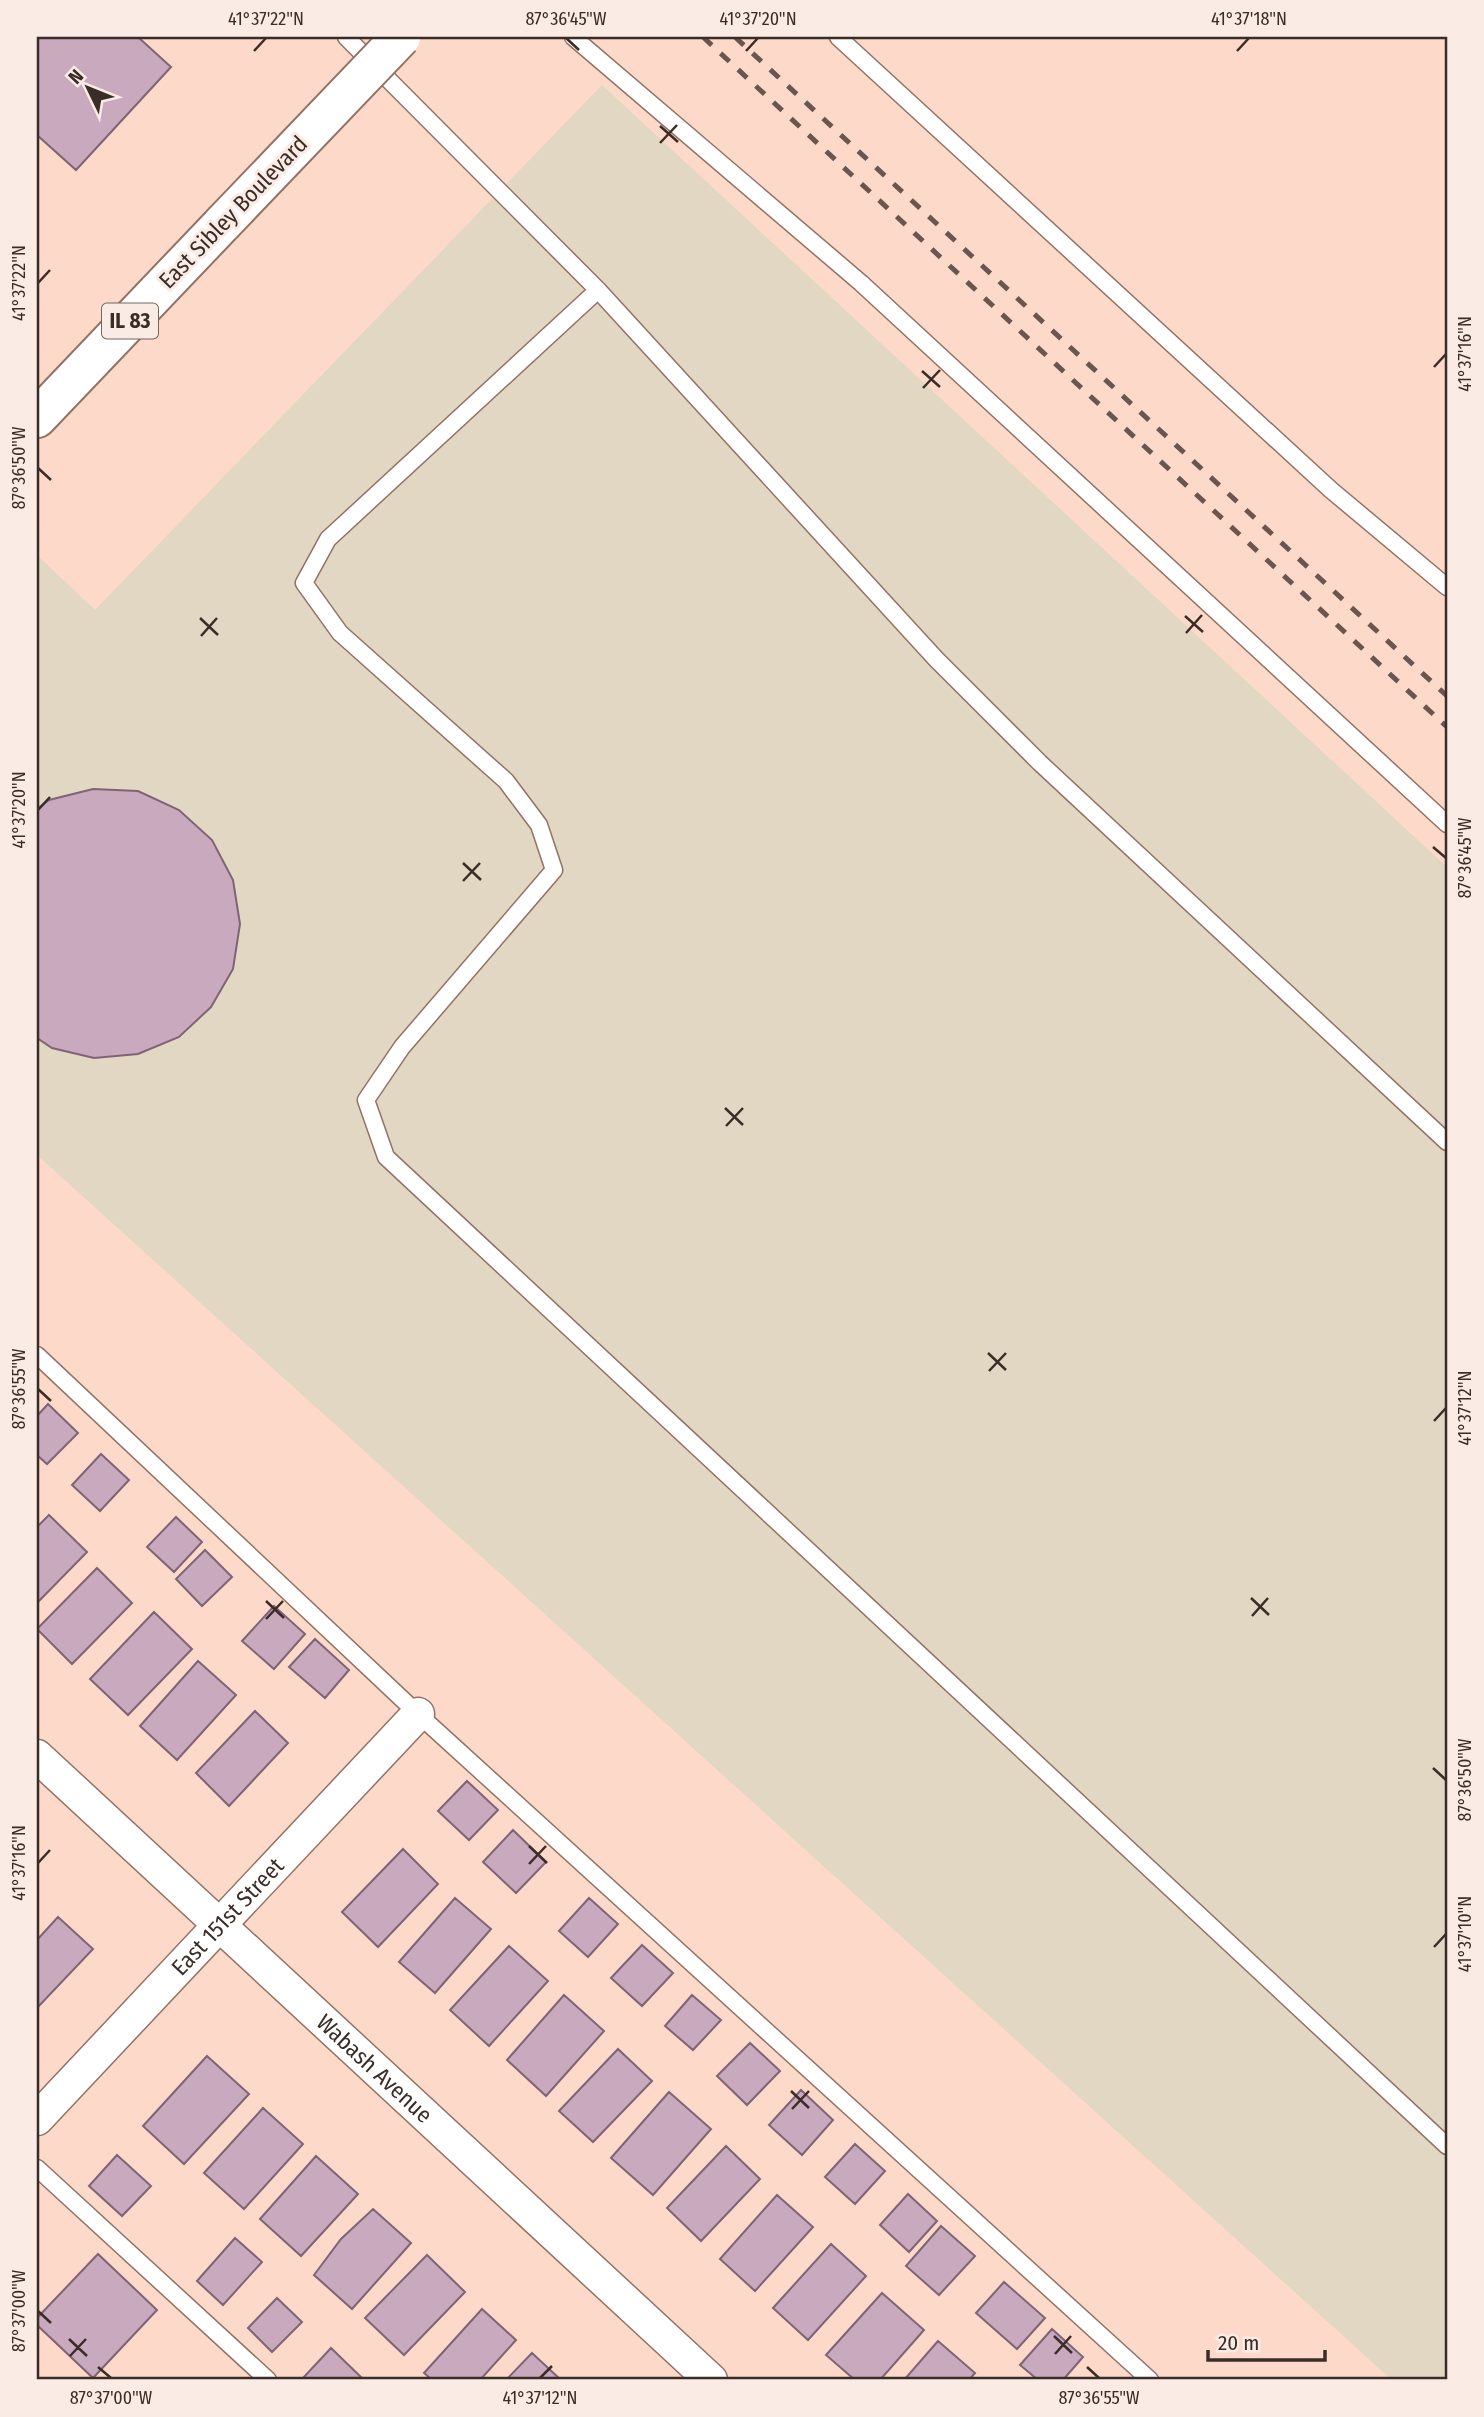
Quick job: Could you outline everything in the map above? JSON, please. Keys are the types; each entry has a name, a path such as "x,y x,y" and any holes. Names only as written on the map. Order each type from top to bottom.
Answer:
{"main road":[{"name":"East Sibley Boulevard","path":"37,418 401,37"}],"street":[{"name":"East 151st Street","path":"37,2119 418,1714"},
{"name":"Wabash Avenue","path":"37,1756 711,2380"}],"lane":[{"path":"346,37 598,290 936,659 1040,763 1447,1142"},
{"path":"573,37 861,283 1447,824"},
{"path":"838,37 1331,489 1447,587"},
{"path":"598,290 328,538 304,583 340,633 506,780 539,825 554,870 402,1047 366,1100 386,1157 1447,2147"},
{"path":"37,1355 418,1714 1150,2380"},
{"path":"37,2168 268,2380"}],"shaded area":[{"path":"602,85 1447,867 1447,2380 1392,2380 37,1155 37,555 95,610"}],"building":[{"path":"37,37 138,37 171,67 76,170 37,135"},
{"path":"93,789 138,791 179,810 212,840 233,880 240,924 233,969 211,1007 179,1037 138,1054 94,1058 52,1048 37,1038 37,809 49,800"},
{"path":"48,1404 78,1433 47,1464 37,1455 37,1416"},
{"path":"101,1454 129,1480 100,1511 72,1485"},
{"path":"49,1515 87,1552 37,1603 37,1527"},
{"path":"176,1517 202,1542 174,1572 147,1547"},
{"path":"205,1550 232,1577 202,1606 176,1579"},
{"path":"97,1568 132,1603 72,1664 37,1629"},
{"path":"274,1606 305,1634 274,1669 242,1641"},
{"path":"154,1612 192,1649 128,1715 90,1679"},
{"path":"315,1639 349,1670 325,1698 289,1667"},
{"path":"198,1661 236,1695 177,1760 140,1726"},
{"path":"255,1711 288,1743 229,1806 196,1773"},
{"path":"467,1781 498,1810 469,1840 438,1811"},
{"path":"513,1830 546,1862 516,1893 483,1862"},
{"path":"403,1849 438,1884 378,1947 342,1912"},
{"path":"455,1898 491,1929 435,1993 399,1962"},
{"path":"589,1898 618,1924 588,1957 559,1931"},
{"path":"58,1917 93,1949 37,2008 37,1940"},
{"path":"642,1945 673,1973 642,2006 611,1978"},
{"path":"509,1946 548,1981 489,2046 450,2010"},
{"path":"564,1995 604,2031 546,2096 507,2060"},
{"path":"692,1995 721,2020 693,2050 665,2026"},
{"path":"750,2043 780,2071 747,2105 717,2076"},
{"path":"618,2049 652,2081 593,2142 559,2111"},
{"path":"207,2056 249,2094 184,2164 143,2126"},
{"path":"801,2090 833,2120 802,2155 769,2125"},
{"path":"669,2092 711,2129 653,2195 611,2158"},
{"path":"263,2108 303,2144 244,2209 204,2173"},
{"path":"855,2144 885,2171 855,2204 825,2177"},
{"path":"726,2146 760,2179 701,2241 667,2208"},
{"path":"117,2155 151,2186 122,2216 89,2186"},
{"path":"316,2156 358,2194 301,2256 260,2219"},
{"path":"908,2194 937,2221 909,2252 880,2225"},
{"path":"777,2195 813,2227 755,2291 720,2259"},
{"path":"373,2209 411,2243 352,2309 314,2275 341,2239"},
{"path":"941,2226 975,2256 939,2295 906,2266"},
{"path":"235,2238 262,2262 223,2305 197,2281"},
{"path":"831,2244 866,2276 808,2340 773,2308"},
{"path":"98,2254 157,2310 93,2378 37,2325 37,2318"},
{"path":"427,2255 465,2292 404,2355 365,2318"},
{"path":"1004,2282 1045,2318 1017,2349 976,2313"},
{"path":"882,2293 924,2330 880,2380 855,2380 826,2355"},
{"path":"277,2298 302,2322 272,2352 248,2328"},
{"path":"482,2309 516,2340 480,2380 432,2380 424,2373"},
{"path":"1052,2329 1083,2357 1063,2380 1038,2380 1020,2365"},
{"path":"938,2341 975,2373 969,2380 904,2380"},
{"path":"331,2348 364,2380 302,2379"},
{"path":"532,2353 561,2380 506,2380"}],"railway":[{"path":"703,37 1447,727"},
{"path":"735,37 1447,696"}]}
